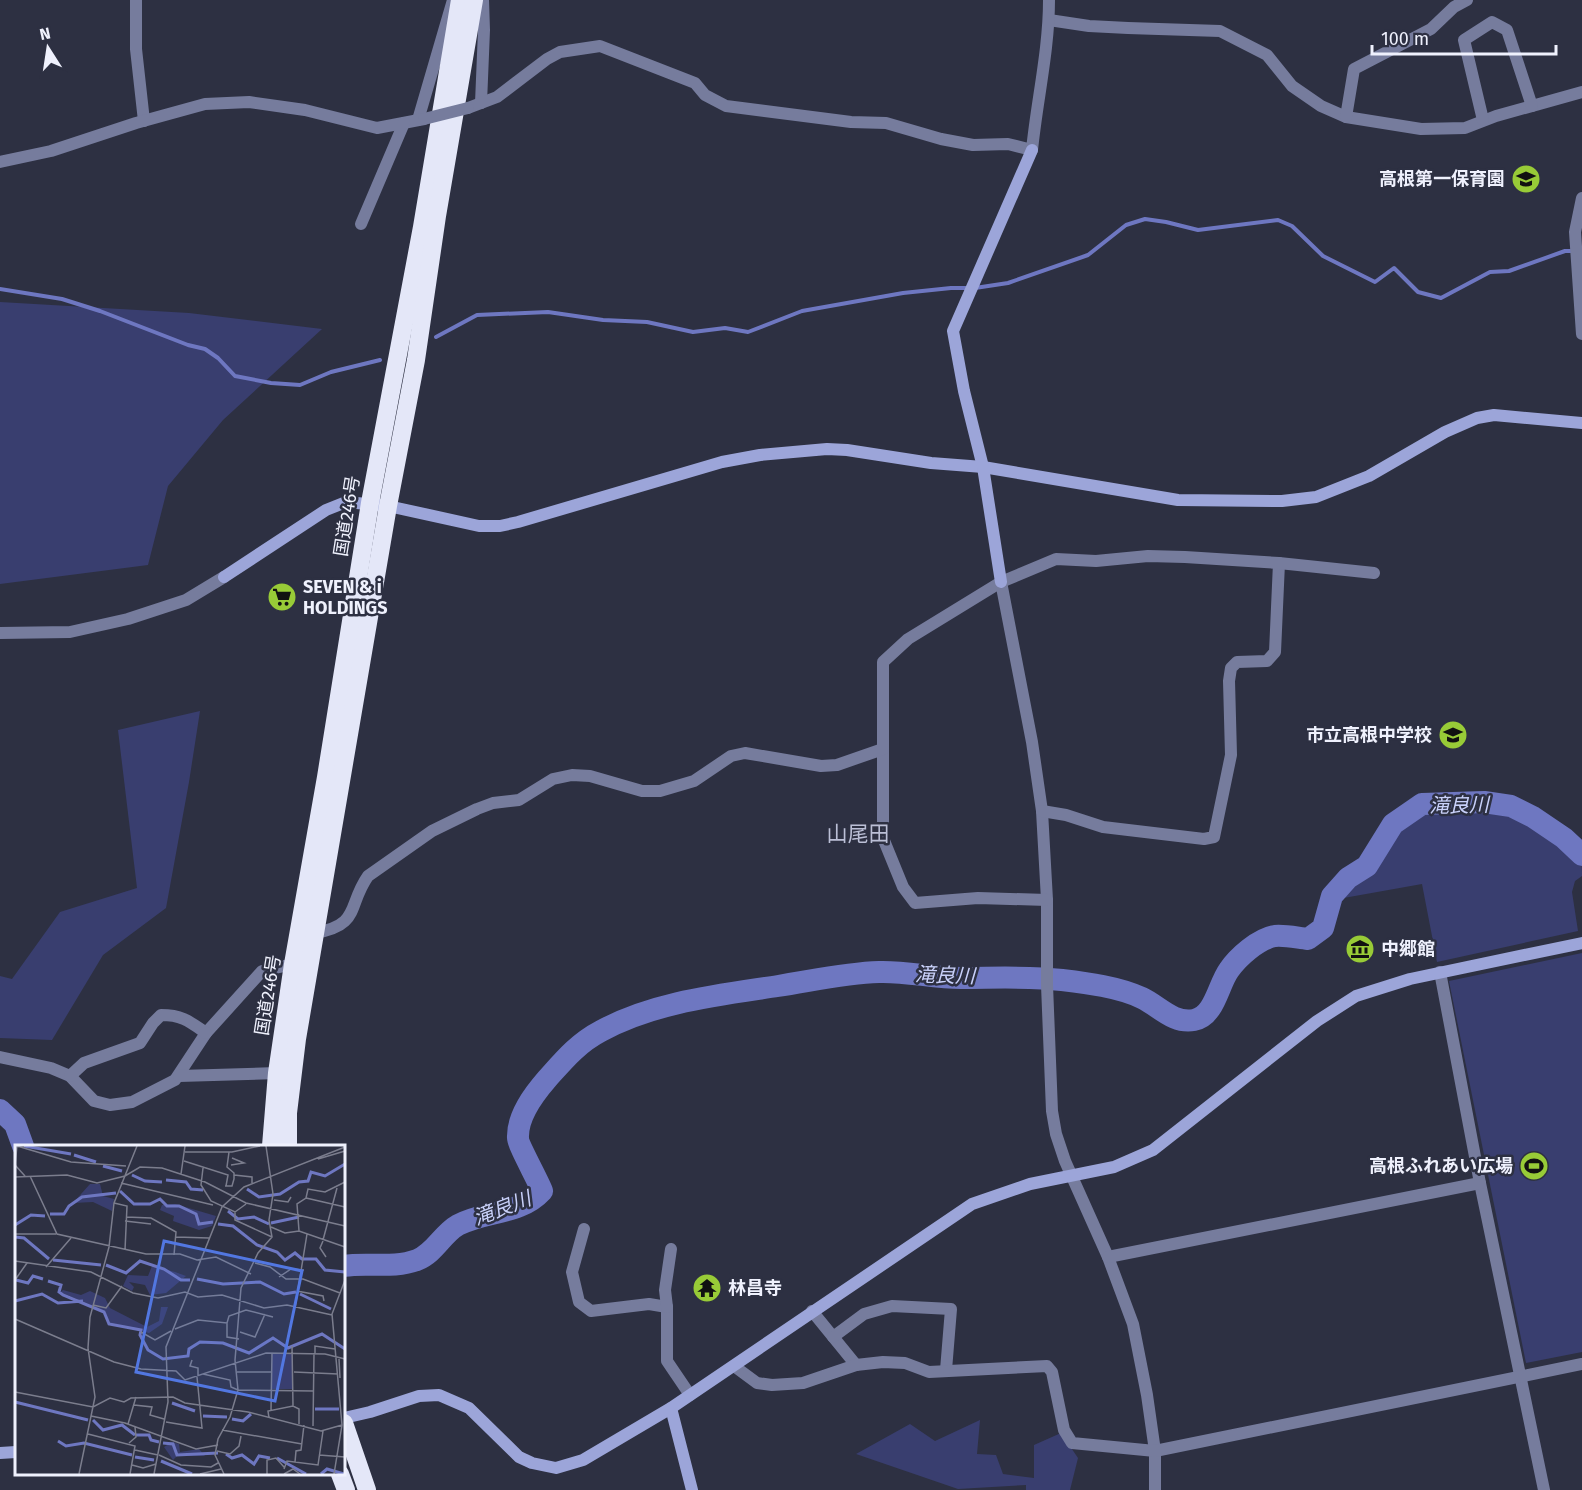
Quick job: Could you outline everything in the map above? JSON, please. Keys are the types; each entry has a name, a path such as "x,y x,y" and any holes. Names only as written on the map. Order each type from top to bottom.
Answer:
{"highway":[{"name":"国道246号","path":"288,1145 288,1113 297,1039 422,227 460,0"},
{"name":"国道246号","path":"271,1145 277,1073 293,964 326,777 379,504 416,360 437,216 474,0"},
{"path":"345,1426 367,1490"},
{"path":"341,1475 346,1490"}],"street":[{"path":"136,0 136,49 144,121"},
{"path":"421,120 453,0"},
{"path":"481,103 483,0"},
{"path":"1049,0 1048,38 1037,102 1032,150 953,331 964,391 983,467 1001,582 1032,742 1042,811 1047,900 1047,985 1052,1111 1056,1134 1065,1161 1108,1257 1133,1324 1155,1450 1155,1490"},
{"path":"1346,117 1354,69 1431,29 1454,7 1467,0"},
{"path":"1049,20 1119,28 1220,31 1267,55 1292,86 1321,106 1346,117 1421,129 1464,128 1483,120 1582,92"},
{"path":"1483,120 1464,40 1492,22 1507,30 1532,106"},
{"path":"0,162 51,151 205,104 249,102 304,110 377,128 421,120 468,108 497,97 547,59 560,52 600,46 696,83 705,94 726,106 851,122 886,123 962,143 1008,144 1032,150"},
{"path":"361,224 404,123"},
{"path":"1582,198 1576,256 1582,334"},
{"path":"0,633 70,632 128,619 186,600 326,510 345,502 379,504 479,526 500,526 722,462 760,455 848,450 931,463 983,467 1178,500 1282,501 1316,497 1369,476 1445,432 1477,418 1494,415 1582,423"},
{"path":"1047,900 978,898 915,903 903,887 883,838 883,662 908,639 1001,582 1056,559 1096,561 1166,556 1374,573"},
{"path":"1042,811 1066,815 1103,827 1204,839 1214,837 1231,755 1229,681 1231,668 1237,662 1268,661 1275,652 1279,564"},
{"path":"315,933 345,921 354,909 361,886 368,876 432,831 477,808 493,803 519,800 553,779 572,775 590,776 642,791 660,791 693,781 731,756 746,753 821,766 837,765 883,749"},
{"path":"345,1418 419,1396 439,1395 469,1408 519,1457 532,1463 556,1468 582,1460 671,1408 972,1204 1030,1184 1114,1167 1153,1150 1317,1021 1356,996 1440,972 1582,943"},
{"path":"0,1057 51,1068 70,1076 94,1101 110,1105 132,1102 175,1080 206,1033 262,971 293,964"},
{"path":"1440,972 1480,1183 1544,1490"},
{"path":"70,1076 84,1063 140,1043 161,1015 175,1015 188,1020 206,1033"},
{"path":"178,1076 277,1073"},
{"path":"1108,1257 1480,1183"},
{"path":"584,1229 572,1272 579,1302 591,1311 649,1304 667,1307"},
{"path":"671,1249 665,1290 667,1361 690,1395"},
{"path":"833,1337 864,1314 892,1306 951,1309 946,1370"},
{"path":"812,1311 856,1365"},
{"path":"734,1366 757,1383 772,1385 803,1383 856,1365 883,1362 905,1363 929,1372 1047,1366 1053,1372 1064,1430 1072,1443 1155,1450 1582,1364"},
{"path":"671,1408 692,1490"},
{"path":"0,1453 15,1452"}],"shaded area":[{"path":"0,302 189,313 322,329 223,420 168,486 148,565 0,584"},
{"path":"200,711 166,908 103,955 52,1040 0,1038 0,976 12,979 60,912 137,888 118,730"},
{"path":"1459,810 1497,811 1520,816 1550,831 1568,845 1582,865 1582,876 1575,881 1572,892 1578,931 1437,962 1422,884 1338,899 1372,870 1403,826 1410,820 1426,813"},
{"name":"高根ふれあい広場","path":"1582,953 1582,1352 1526,1363 1449,981"},
{"path":"980,1420 977,1454 996,1455 1003,1474 1034,1478 1034,1445 1061,1433 1078,1458 1070,1490 1026,1490 1026,1485 958,1489 856,1454 910,1424 935,1441"}],"waterway":[{"path":"975,288 1008,283 1088,255 1126,225 1145,219 1198,230 1278,220 1292,226 1323,256 1375,282 1394,268 1418,292 1441,298 1490,272 1509,271 1565,251 1574,251"},
{"path":"436,337 477,315 548,312 603,320 647,322 693,332 725,328 748,332 802,311 903,293 968,288"},
{"path":"0,289 62,299 100,311 188,345 205,349 218,358 235,376 271,383 300,385 331,372 380,360"},
{"name":"滝良川","path":"345,1266 389,1265 417,1260 429,1253 447,1233 458,1225 513,1208 533,1199 542,1191 518,1138 520,1122 527,1106 547,1079 578,1046 601,1031 643,1013 710,997 841,976 889,972 951,978 1037,978 1092,984 1133,994 1173,1017 1186,1021 1194,1020 1207,1013 1229,970 1243,954 1255,945 1275,936 1308,939 1323,928 1332,896 1348,878 1367,866 1393,824 1422,804 1484,802 1511,806 1533,817 1564,838 1582,855"},
{"name":"滝良川","path":"0,1110 15,1124 23,1145"}],"place":[{"name":"高根第一保育園","path":"1526,179"},
{"name":"SEVEN & i HOLDINGS","path":"282,597"},
{"name":"市立高根中学校","path":"1453,735"},
{"name":"中郷館","path":"1360,949"},
{"name":"高根ふれあい広場","path":"1534,1166"},
{"name":"林昌寺","path":"707,1288"}],"district":[{"name":"山尾田","path":"858,834"}]}
